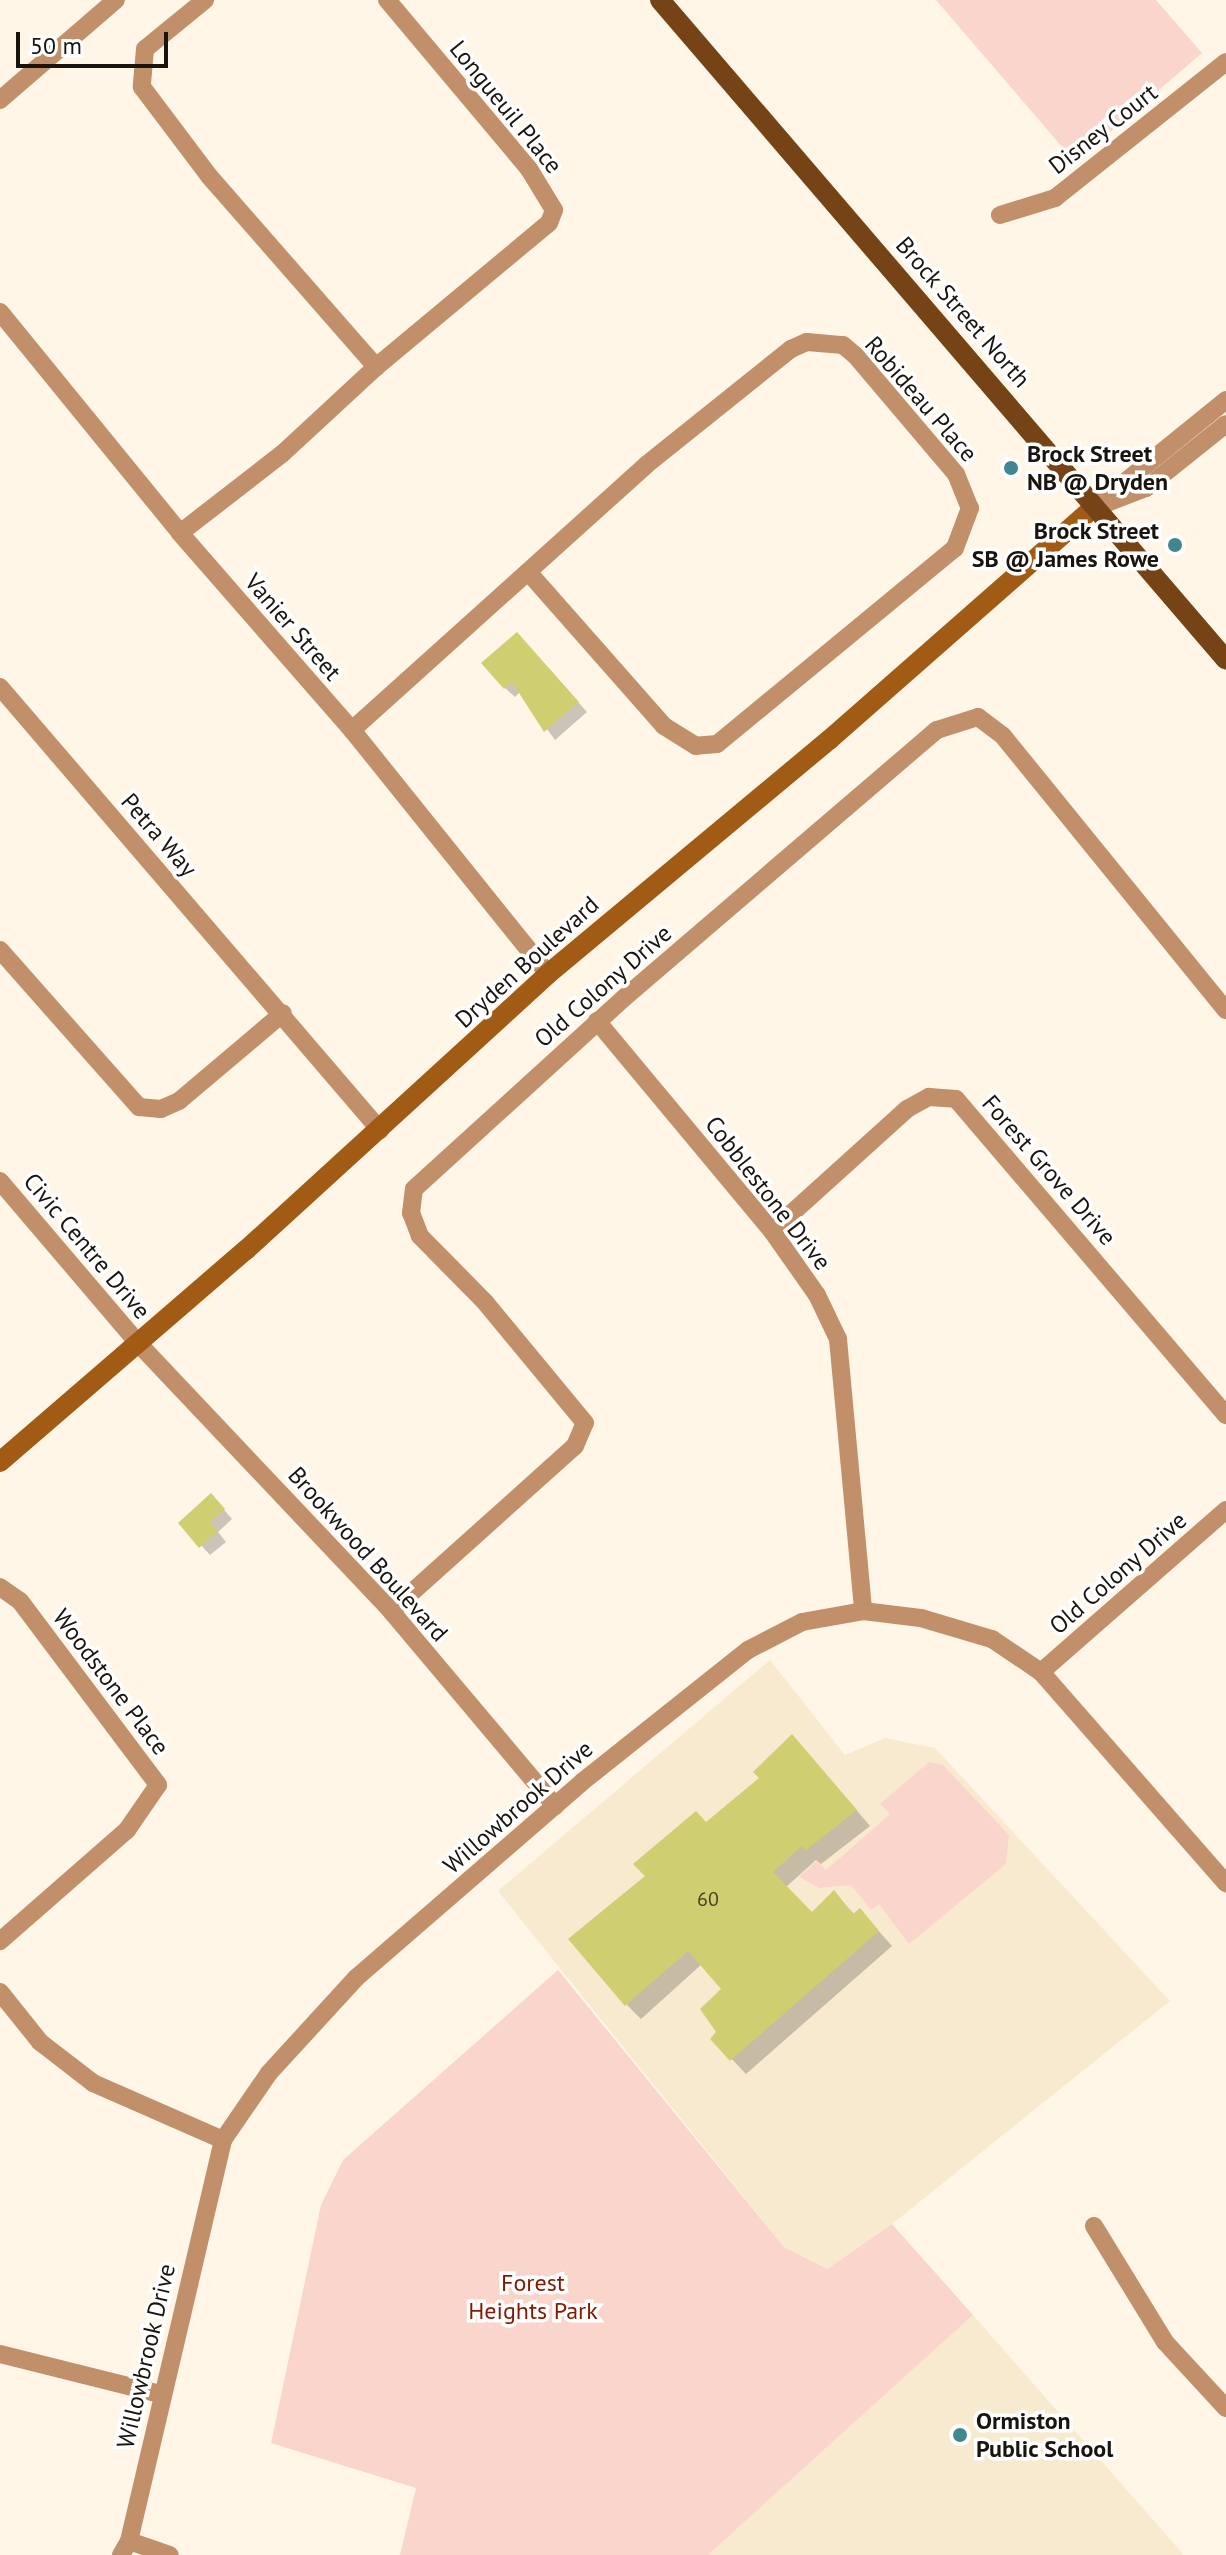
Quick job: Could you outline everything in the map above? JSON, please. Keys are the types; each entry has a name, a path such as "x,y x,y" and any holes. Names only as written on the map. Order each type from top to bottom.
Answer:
{"main road":[{"name":"Brock Street North","path":"660,0 1226,660"}],"street":[{"path":"0,100 116,0"},
{"path":"205,0 145,49 142,87 209,176 376,367"},
{"name":"Longueuil Place","path":"180,533 282,454 376,367 549,223 554,210 529,169 387,0"},
{"name":"Disney Court","path":"1000,215 1055,198 1226,62"},
{"name":"Vanier Street","path":"0,312 180,533 352,730 548,974"},
{"name":"Robideau Place","path":"352,730 530,574 646,465 791,349 807,342 843,345 855,355 956,474 970,508 955,548 717,744 696,746 664,726 530,574"},
{"path":"1094,507 1226,400"},
{"path":"1094,507 1146,488 1226,424"},
{"name":"Dryden Boulevard","path":"0,1462 380,1130 548,974 829,740 1094,507"},
{"name":"Petra Way","path":"0,687 283,1013 380,1130"},
{"name":"Old Colony Drive","path":"391,1611 575,1446 585,1423 485,1302 420,1236 411,1213 414,1189 597,1021 937,730 978,717 1003,736 1226,1010"},
{"path":"0,950 139,1107 161,1109 179,1101 283,1013"},
{"name":"Cobblestone Drive","path":"597,1021 772,1231 817,1295 838,1339 863,1611"},
{"name":"Forest Grove Drive","path":"772,1231 907,1109 929,1097 956,1099 1226,1415"},
{"name":"Civic Centre Drive","path":"0,1181 137,1342"},
{"name":"Brookwood Boulevard","path":"137,1342 391,1611 555,1806"},
{"name":"Old Colony Drive","path":"1041,1672 1226,1510"},
{"name":"Woodstone Place","path":"0,1587 20,1601 158,1785 127,1830 0,1941"},
{"name":"Willowbrook Drive","path":"125,2548 223,2140 269,2073 356,1978 555,1806 748,1650 802,1622 863,1611 921,1618 992,1639 1041,1672 1226,1883"},
{"path":"0,1992 40,2042 93,2083 223,2140"},
{"path":"1094,2226 1165,2342 1226,2408"},
{"path":"0,2354 160,2394"},
{"path":"125,2548 170,2555"}],"shaded area":[{"path":"770,1660 845,1755 885,1738 935,1748 1170,2001 892,2224 827,2269 784,2247 498,1891"},
{"name":"Ormiston Public School","path":"973,2315 1184,2555 708,2555"}],"green space":[{"path":"936,0 1156,0 1202,53 1075,162"},
{"path":"929,1762 943,1765 1009,1835 1006,1864 909,1944 879,1904 871,1910 851,1885 819,1888 799,1877 817,1861 826,1870 890,1814 880,1804"},
{"name":"Forest Heights Park","path":"558,1970 784,2247 827,2269 892,2224 973,2315 708,2555 400,2555 416,2488 271,2443 321,2205 343,2160"}],"building":[{"path":"517,632 579,702 544,732 512,682 504,689 481,663"},
{"path":"211,1493 225,1509 210,1522 218,1531 199,1548 178,1523"},
{"path":"792,1734 857,1810 805,1851 802,1846 773,1872 812,1912 834,1890 853,1914 860,1908 879,1931 730,2061 710,2039 716,2032 700,2009 721,1989 688,1951 625,2006 568,1939 645,1876 633,1864 696,1811 706,1822 759,1778 753,1772"}],"place":[{"name":"Brock Street NB @ Dryden","path":"1011,468"},
{"name":"Brock Street SB @ James Rowe","path":"1175,545"},
{"name":"Ormiston Public School","path":"960,2435"}]}
